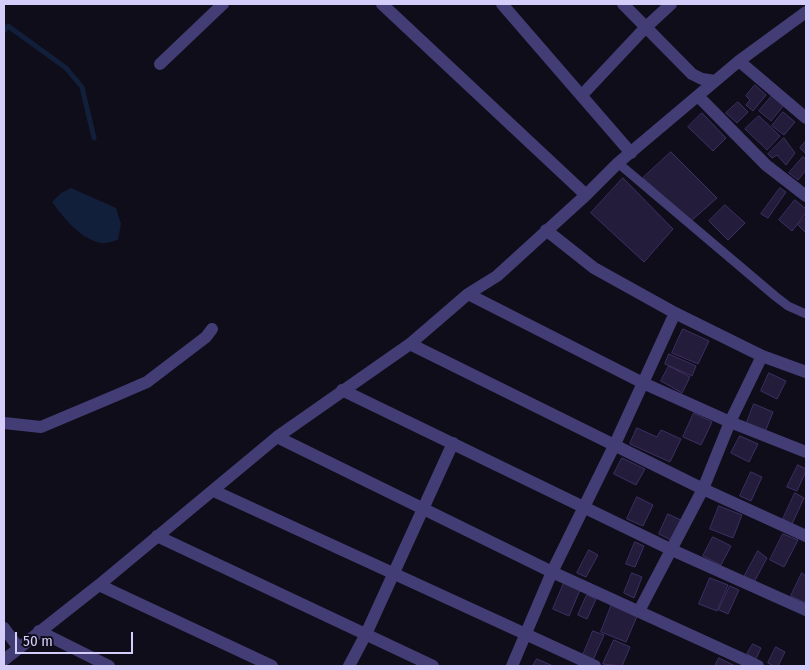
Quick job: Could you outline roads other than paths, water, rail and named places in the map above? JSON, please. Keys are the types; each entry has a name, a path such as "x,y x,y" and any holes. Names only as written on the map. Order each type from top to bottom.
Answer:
{"street":[{"path":"382,4 586,195"},
{"path":"502,4 632,153"},
{"path":"623,4 692,74 715,82"},
{"path":"582,95 645,28 671,4"},
{"path":"160,64 214,6"},
{"path":"4,660 214,491 277,437 410,344 468,294 497,276 586,195 618,163 739,60 806,13"},
{"path":"739,60 806,118"},
{"path":"698,96 766,165 806,196"},
{"path":"546,230 594,268 674,313 762,356 806,372"},
{"path":"468,294 643,383 730,422 806,452"},
{"path":"512,666 527,635 552,572 615,444 674,313"},
{"path":"4,423 41,427 140,386 206,337 212,329"},
{"path":"410,344 703,489 806,536"},
{"path":"639,611 703,489 730,422 762,356"},
{"path":"342,390 672,550 806,610"},
{"path":"277,437 552,572 758,666"},
{"path":"349,666 366,634 453,444"},
{"path":"214,491 395,572 596,666"},
{"path":"157,536 433,666"},
{"path":"99,584 272,666"},
{"path":"4,628 18,647"},
{"path":"39,631 110,666"}],"lane":[{"path":"618,163 775,296 788,306 806,314"}],"water":[{"path":"71,188 116,208 121,224 118,240 108,243 94,241 80,233 68,221 52,202 61,193"}],"waterway":[{"path":"4,31 8,26 66,68 82,87 94,138"}]}
